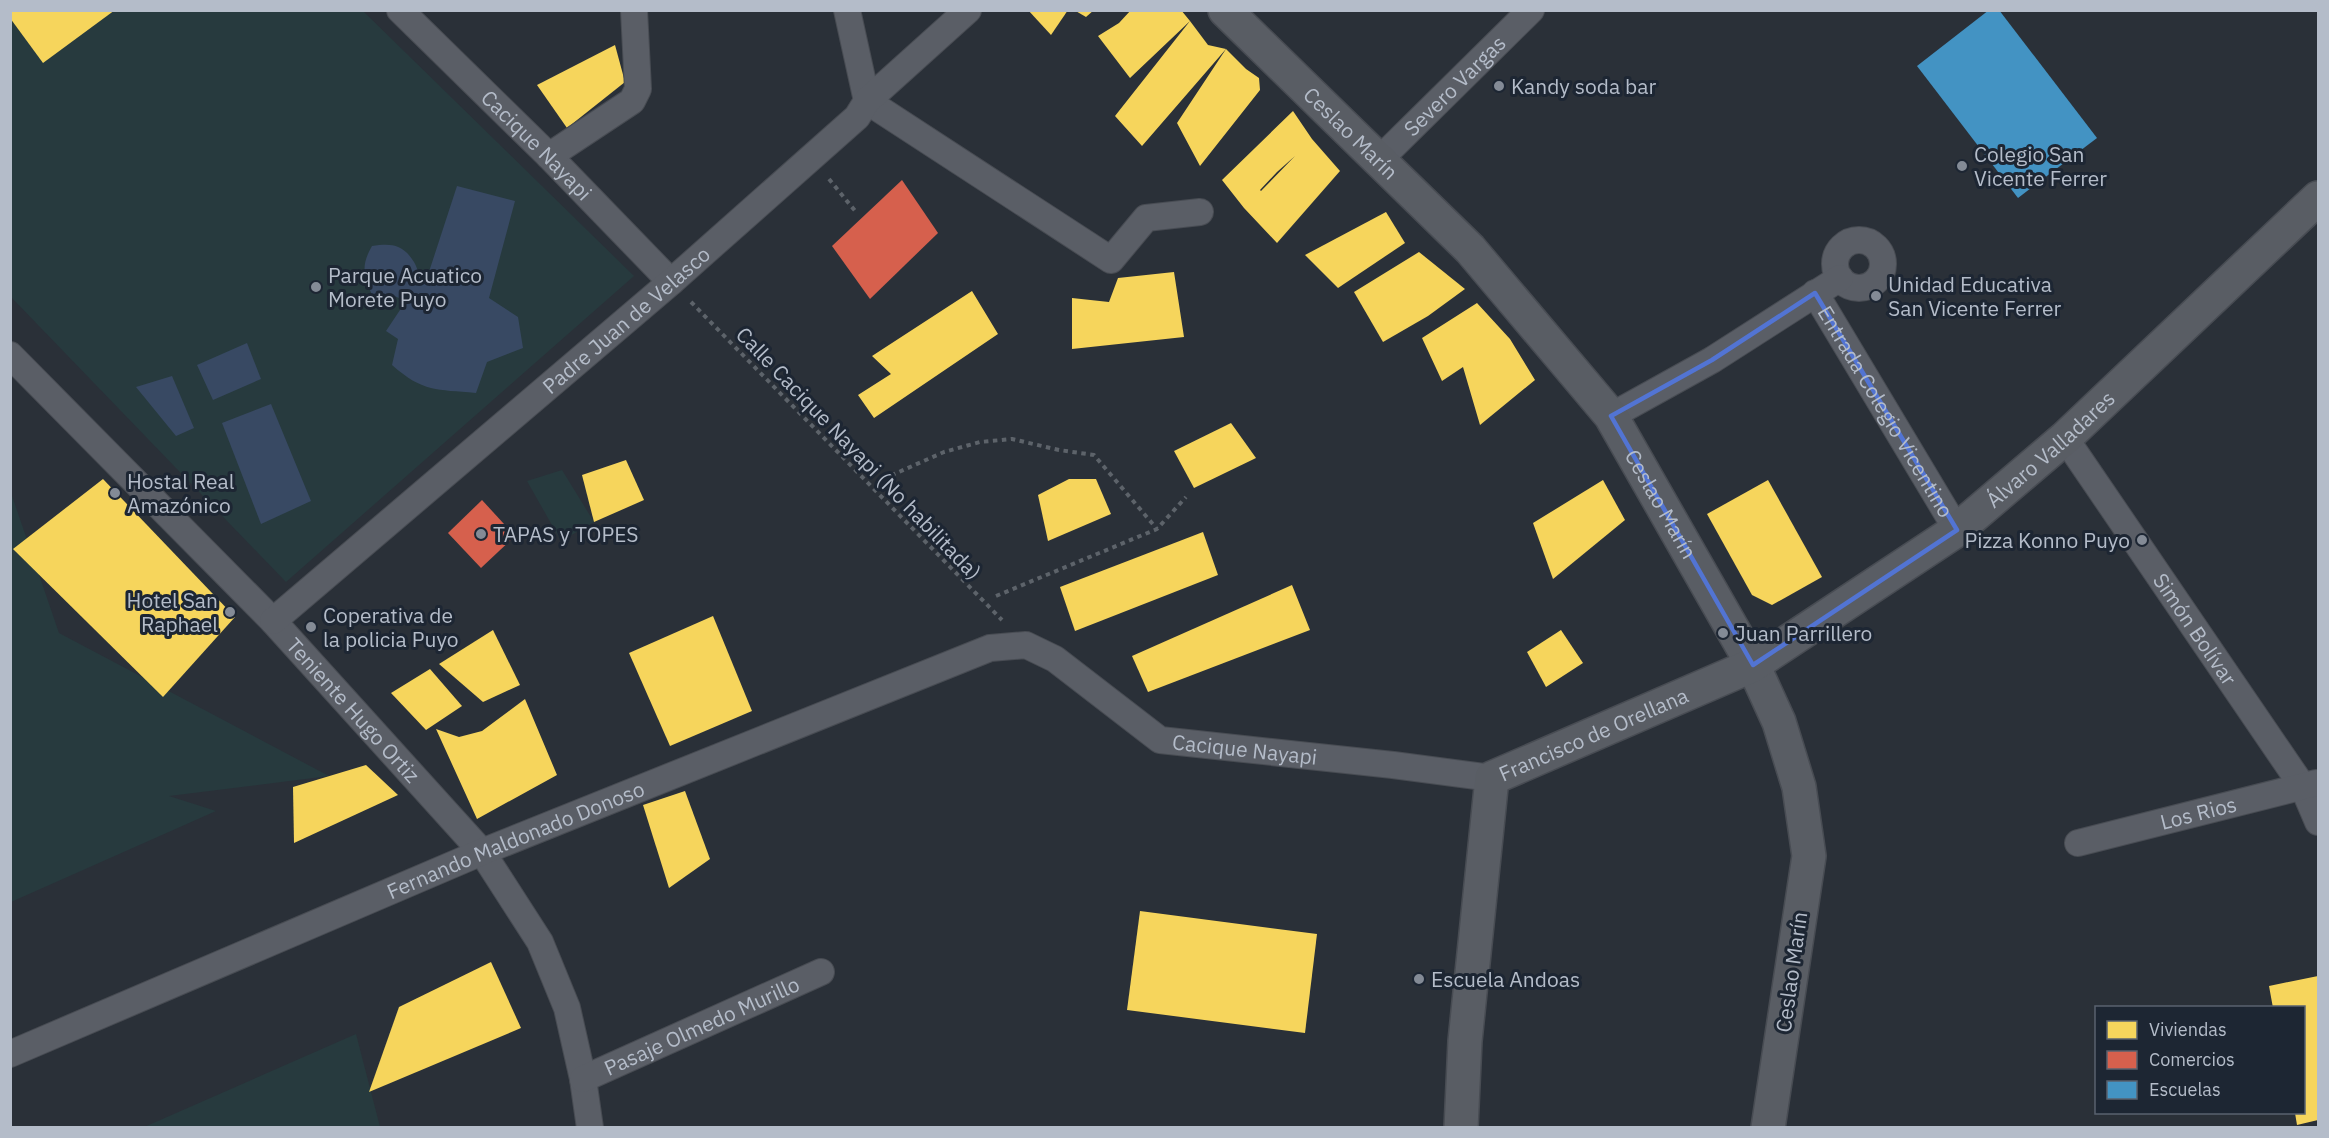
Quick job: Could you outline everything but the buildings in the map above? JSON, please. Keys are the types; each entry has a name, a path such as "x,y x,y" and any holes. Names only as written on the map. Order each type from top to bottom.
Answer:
{"street":[{"name":"Cacique Nayapi","path":"400,10 549,156 671,282"},
{"path":"549,156 632,101 638,89 634,10"},
{"path":"847,10 867,101 1111,260 1146,218 1200,212"},
{"name":"Padre Juan de Velasco","path":"273,621 671,282 857,117 867,101 968,10"},
{"name":"Ceslao Marín","path":"1225,10 1470,249 1611,416 1753,665 1779,722 1795,776 1809,856 1768,1128"},
{"name":"Severo Vargas","path":"1379,160 1531,10"},
{"name":"Álvaro Valladares","path":"1753,665 1957,530 2065,438 2319,198"},
{"name":"Entrada Colegio Vicentino","path":"1611,416 1712,360 1840,278"},
{"name":"Entrada Colegio Vicentino","path":"1815,293 1957,530"},
{"name":"Teniente Hugo Ortiz","path":"10,355 273,621 482,852 540,942 567,1008 583,1079 590,1128"},
{"name":"Simón Bolívar","path":"2065,438 2311,784 2319,822"},
{"name":"Cacique Nayapi","path":"1026,645 1055,659 1160,740 1492,778"},
{"name":"Fernando Maldonado Donoso","path":"10,1054 482,852 990,648 1026,645"},
{"name":"Francisco de Orellana","path":"1461,1128 1466,1041 1492,778 1753,665"},
{"name":"Los Rios","path":"2078,843 2311,784"},
{"name":"Pasaje Olmedo Murillo","path":"583,1079 821,972"}],"path":[{"path":"812,157 856,212"},
{"name":"Calle Cacique Nayapi (No habilitada)","path":"671,282 1026,645"},
{"path":"883,479 944,452 981,442 1012,439 1094,455 1157,529"},
{"path":"996,596 1157,529 1186,497"}],"highlighted area":[{"path":"1815,293 1957,530 1753,665 1611,416 1712,360"}],"green space":[{"name":"Parque Acuatico Morete Puyo","path":"11,10 363,11 634,276 286,582 11,297"},
{"path":"562,470 594,522 561,541 527,481"},
{"path":"10,490 59,633 329,776 169,796 216,811 11,902"},
{"path":"356,1034 380,1127 142,1128"}],"water":[{"name":"Parque Acuatico Morete Puyo","path":"457,186 515,201 489,298 518,317 523,348 487,362 476,393 440,390 422,385 392,365 398,339 386,331 406,301 392,295 373,297 365,272 366,260 372,246 391,245 401,248 410,256 421,277 426,281"},
{"path":"247,343 261,379 213,400 197,365"},
{"path":"172,376 194,428 176,436 136,387"},
{"path":"271,404 311,501 261,524 222,423"}],"place":[{"name":"Kandy soda bar","path":"1499,86"},
{"name":"Colegio San Vicente Ferrer","path":"1962,166"},
{"name":"Parque Acuatico Morete Puyo","path":"316,287"},
{"name":"Unidad Educativa San Vicente Ferrer","path":"1876,296"},
{"name":"Hostal Real Amazónico","path":"115,493"},
{"name":"TAPAS y TOPES","path":"481,534"},
{"name":"Pizza Konno Puyo","path":"2142,540"},
{"name":"Hotel San Raphael","path":"230,612"},
{"name":"Coperativa de la policia Puyo","path":"311,627"},
{"name":"Juan Parrillero","path":"1723,633"},
{"name":"Escuela Andoas","path":"1419,979"}]}
